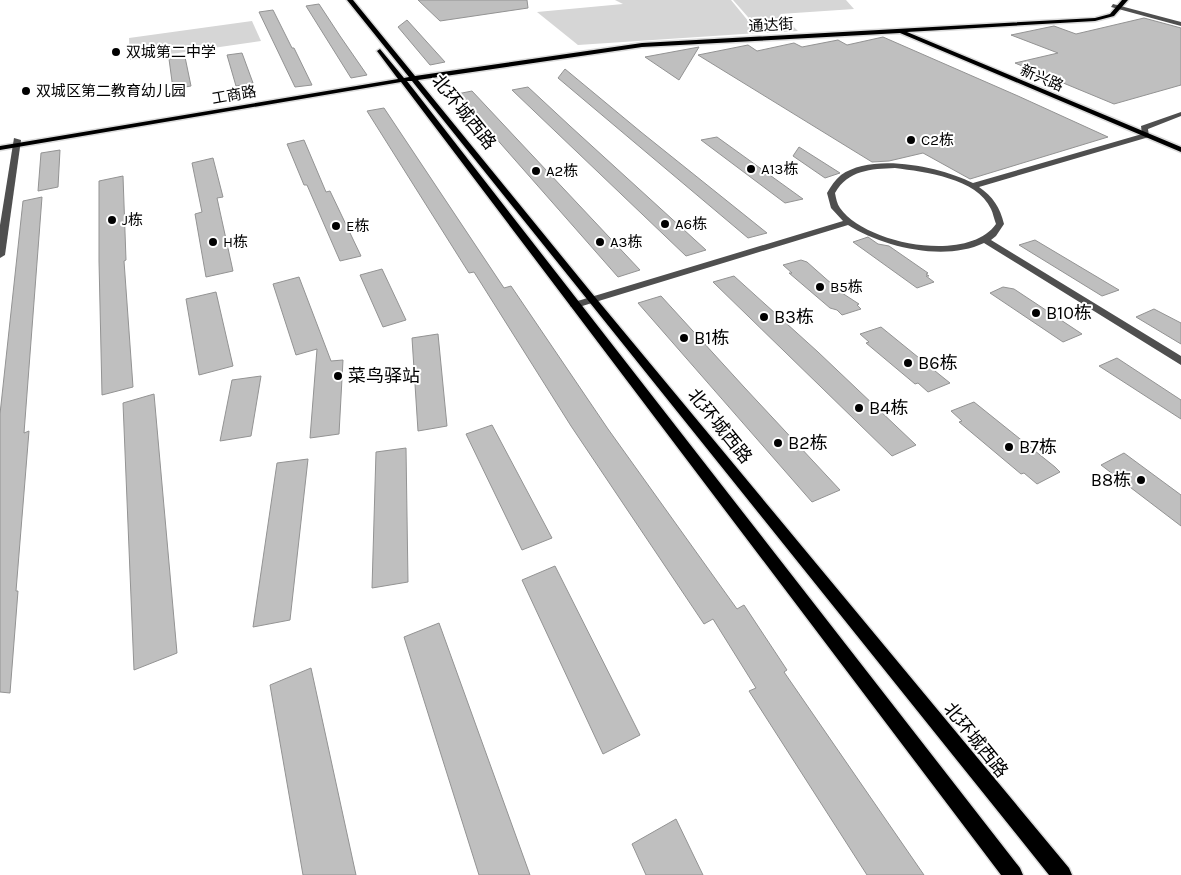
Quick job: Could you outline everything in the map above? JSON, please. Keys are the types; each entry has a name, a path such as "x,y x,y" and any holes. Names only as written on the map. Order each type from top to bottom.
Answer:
{"main road":[{"name":"北环城西路","path":"340,0 591,300 1062,875"},
{"name":"北环城西路","path":"350,0 575,304 1013,875"},
{"path":"1120,8 1125,0"},
{"name":"通达街","path":"406,78 642,45 1090,17 1106,13 1114,3"},
{"name":"通达街","path":"902,29 1081,21 1105,18 1113,15 1120,8"},
{"name":"新兴路","path":"902,29 1145,132 1181,150"},
{"name":"工商路","path":"0,148 17,143 406,78"},
{"name":"新兴路","path":"1145,132 1181,144"},
{"name":"工商路","path":"0,143 17,143"}],"street":[{"path":"1114,3 1120,8 1181,24"},
{"path":"972,186 1145,132 1181,114"},
{"path":"0,255 17,143"},
{"path":"871,167 909,167 949,176 972,186 989,198 998,211 1000,224 992,236 976,244 952,248 924,248 895,243 869,233 849,222 835,207 831,193 836,181 850,172 871,167"},
{"path":"575,304 849,222"},
{"path":"984,240 1181,361"}],"shaded area":[{"path":"615,0 731,0 758,33 578,45 537,12 623,4"},
{"path":"733,0 846,0 854,9 780,14 798,31 762,33"},
{"path":"252,21 261,41 130,60 129,38"}],"building":[{"path":"418,0 527,0 528,8 440,21"},
{"path":"319,4 367,75 351,78 306,6"},
{"path":"273,10 312,85 295,87 259,12"},
{"path":"1144,18 1181,28 1181,85 1114,104 1015,63 1058,53 1011,35 1054,26 1076,34"},
{"path":"407,20 445,62 430,65 398,27"},
{"path":"883,37 1108,137 970,179 923,153 889,161 872,162 698,55 748,45 757,51 794,43 802,47 838,40 847,45"},
{"path":"699,47 679,80 645,57"},
{"path":"242,53 253,83 236,86 227,55"},
{"path":"185,57 191,86 173,89 169,59"},
{"path":"565,69 767,233 748,238 558,78"},
{"path":"528,87 706,250 686,256 512,90"},
{"path":"472,91 640,270 618,277 457,94"},
{"path":"384,108 504,288 511,286 608,429 737,609 744,605 787,670 784,672 924,875 867,875 749,691 756,688 713,619 704,624 571,426 474,272 469,273 367,111"},
{"name":"A13栋","path":"717,137 803,199 785,203 701,140"},
{"name":"E栋","path":"304,140 326,192 330,191 361,256 340,261 287,144"},
{"path":"799,147 840,173 825,178 793,156"},
{"path":"60,150 58,187 38,191 41,153"},
{"name":"H栋","path":"213,158 223,197 217,198 233,271 206,277 195,214 202,212 192,163"},
{"path":"123,176 126,260 124,261 133,387 102,395 99,181"},
{"path":"42,197 24,433 29,431 10,693 0,692 0,414 23,201"},
{"path":"868,237 878,244 889,246 928,273 926,274 929,276 926,276 934,282 917,288 853,242"},
{"path":"1035,240 1119,290 1102,296 1019,245"},
{"name":"B5栋","path":"801,260 807,262 842,293 859,304 857,305 861,309 842,315 837,310 830,308 789,273 792,273 783,265"},
{"path":"382,269 406,320 383,327 360,275"},
{"path":"734,276 916,445 892,456 713,282"},
{"path":"299,277 331,361 343,360 339,434 310,438 317,349 296,355 273,284"},
{"name":"B10栋","path":"1003,287 1014,289 1082,334 1063,342 990,293"},
{"path":"216,292 233,366 199,375 186,299"},
{"path":"661,296 840,490 812,502 638,303"},
{"path":"1154,309 1181,323 1181,344 1136,317"},
{"name":"B6栋","path":"881,327 950,383 928,392 918,383 915,384 866,343 869,342 860,334"},
{"path":"438,334 447,426 418,431 412,338"},
{"path":"1117,358 1181,400 1181,419 1099,366"},
{"path":"261,376 251,436 220,441 232,380"},
{"path":"154,394 177,653 134,670 123,403"},
{"name":"B7栋","path":"974,402 1060,472 1037,484 1024,473 1021,474 959,422 962,421 951,411"},
{"path":"492,425 552,538 522,550 466,434"},
{"path":"406,448 408,582 372,588 376,452"},
{"name":"B8栋","path":"1124,453 1181,495 1181,526 1101,465"},
{"path":"308,459 290,620 253,627 277,463"},
{"path":"555,566 640,735 603,754 522,580"},
{"path":"439,623 530,875 479,875 404,637"},
{"path":"311,668 356,875 303,875 270,685"},
{"path":"676,819 703,875 646,875 632,844"}],"place":[{"name":"双城第二中学","path":"116,52"},
{"name":"双城区第二教育幼儿园","path":"26,91"},
{"name":"C2栋","path":"911,140"},
{"name":"A13栋","path":"751,169"},
{"name":"A2栋","path":"536,171"},
{"name":"J栋","path":"112,220"},
{"name":"A6栋","path":"665,224"},
{"name":"E栋","path":"336,226"},
{"name":"H栋","path":"213,242"},
{"name":"A3栋","path":"600,242"},
{"name":"B5栋","path":"820,287"},
{"name":"B10栋","path":"1036,313"},
{"name":"B3栋","path":"764,317"},
{"name":"B1栋","path":"684,338"},
{"name":"B6栋","path":"908,363"},
{"name":"菜鸟驿站","path":"338,376"},
{"name":"B4栋","path":"859,408"},
{"name":"B2栋","path":"778,443"},
{"name":"B7栋","path":"1009,447"},
{"name":"B8栋","path":"1141,480"}]}
